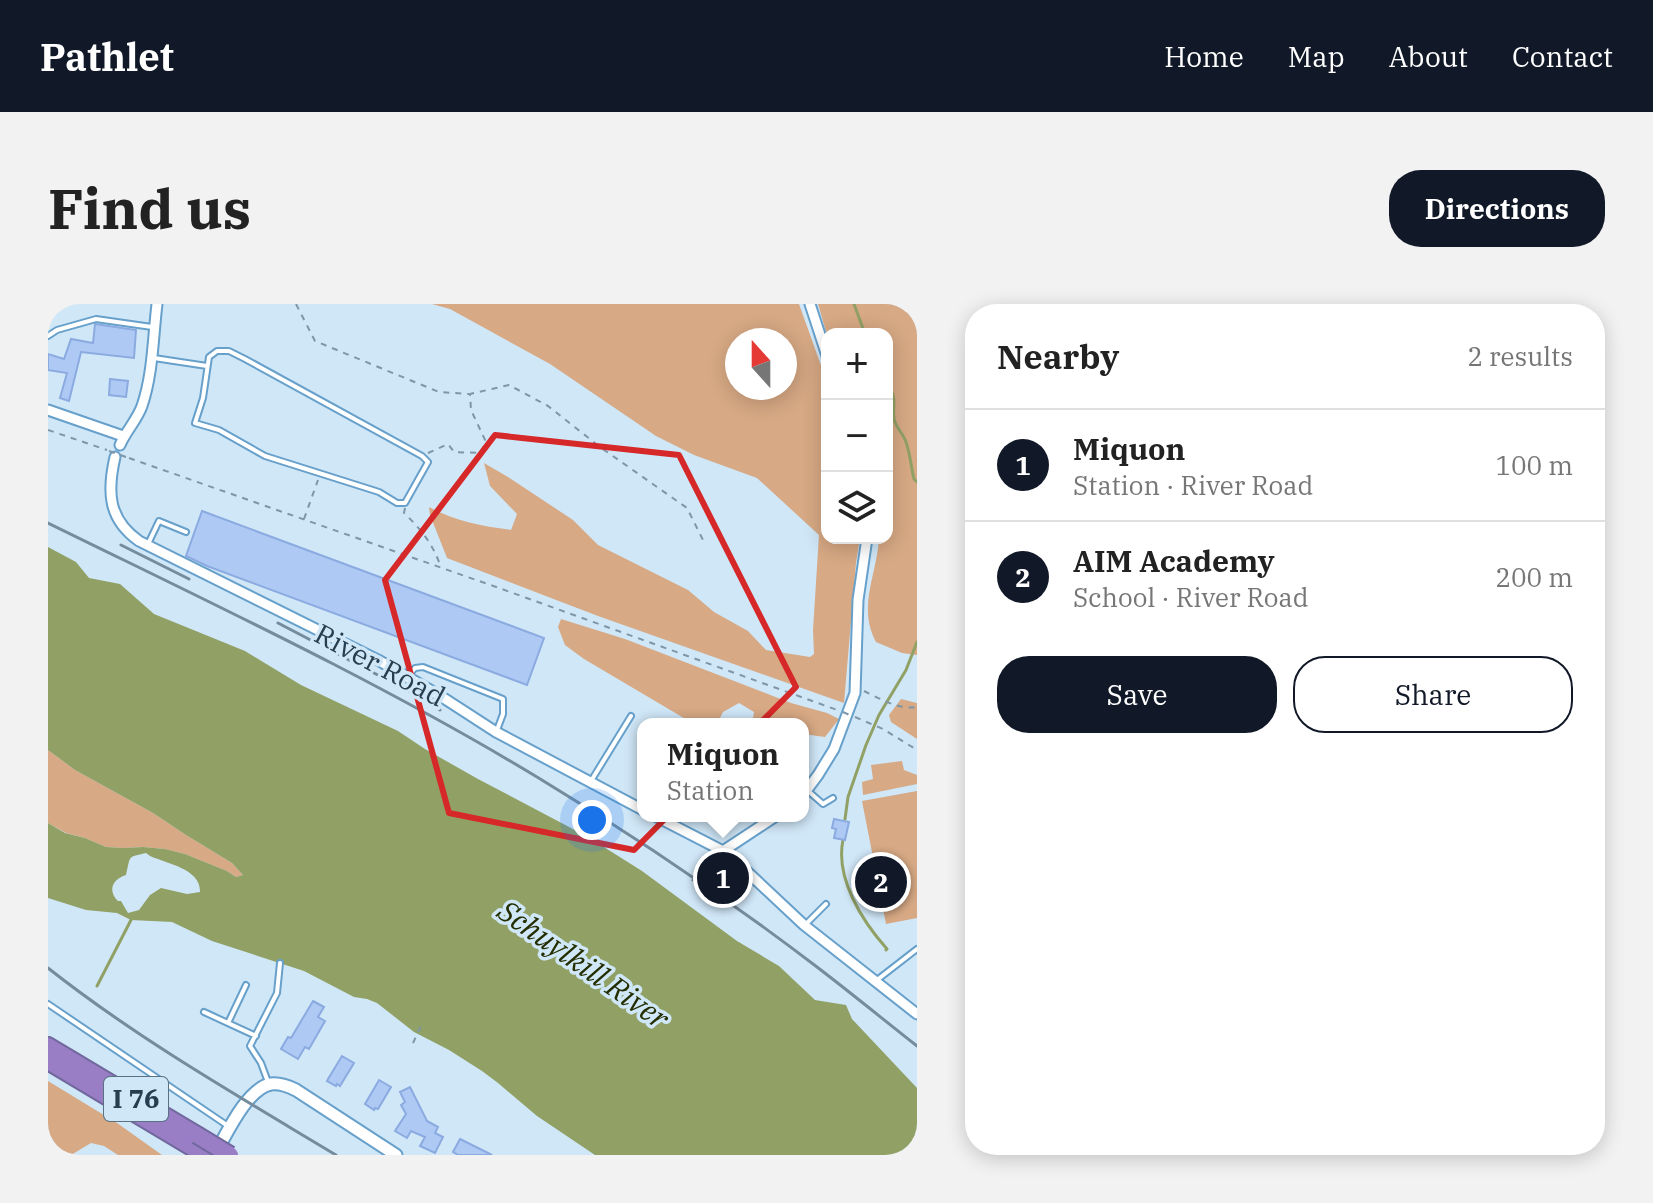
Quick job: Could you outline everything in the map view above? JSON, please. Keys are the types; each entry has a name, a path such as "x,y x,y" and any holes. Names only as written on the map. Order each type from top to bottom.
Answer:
{"highway":[{"name":"I 76","path":"48,1046 73,1069 197,1145 230,1155"},
{"name":"I 76","path":"48,1061 73,1069"}],"street":[{"path":"48,410 122,440 141,407 152,357 157,304"},
{"path":"810,304 821,338"},
{"name":"River Road","path":"112,454 111,498 118,520 130,535 378,660 496,732 637,807"},
{"path":"809,786 834,749 856,688 857,608 866,544"},
{"path":"667,822 723,851 804,925 917,1014"},
{"path":"723,851 767,822"},
{"path":"215,1155 253,1094 269,1084 281,1084 296,1090 396,1155"}],"lane":[{"path":"48,336 57,330 96,319 154,327"},
{"path":"217,351 229,351 428,462 405,503 397,503 379,492 265,456 219,430 195,423 203,398 207,366 209,357 217,351"},
{"path":"152,357 207,366"},
{"path":"147,546 159,521 186,532"},
{"path":"408,677 415,668 423,667 503,699 503,714 496,732"},
{"path":"590,783 631,716"},
{"path":"809,795 823,804 833,798"},
{"path":"804,925 826,904"},
{"path":"875,981 917,949"},
{"path":"269,1084 250,1046 277,993 280,963"},
{"path":"228,1023 246,985"},
{"path":"48,1004 230,1128"},
{"path":"204,1012 256,1036"}],"path":[{"path":"296,304 315,341 439,392 470,394 509,385 548,406 687,508 705,544"},
{"path":"422,456 448,444 454,452 480,453 486,442 471,410 470,394"},
{"path":"48,430 843,712 883,729 917,750"},
{"path":"304,521 320,474"},
{"path":"405,503 404,513 429,541 441,568"},
{"path":"856,688 892,705 917,707"},
{"path":"692,881 697,872"},
{"path":"413,1043 421,1026"}],"highlighted area":[{"path":"495,435 679,455 796,687 634,850 449,813 385,580"}],"shaded area":[{"path":"432,304 799,304 821,365 821,544 859,544 844,703 598,616 447,558 429,507 469,522 511,530 517,514 490,486 484,463 573,520 598,545 688,590 714,612 748,631 766,650 810,657 814,654 819,535 757,478 694,455 656,436 550,364 450,309"},
{"path":"818,304 917,304 917,655 902,653 876,642 868,616 879,544 893,544 893,328 825,328"},
{"path":"561,619 625,639 839,719 825,737 809,735 809,718 753,718 754,712 739,703 723,712 720,718 684,718 584,659 565,645 558,627"},
{"path":"901,699 917,703 917,739 891,722 889,715"},
{"path":"48,750 75,770 153,813 232,863 243,875 236,877 185,854 165,849 106,847 48,823"},
{"path":"902,761 904,770 917,775 917,784 863,795 862,782 873,779 871,765"},
{"path":"917,791 917,918 886,924 862,801"},
{"path":"48,1081 162,1155 118,1155 104,1146 91,1143 71,1155 48,1155"}],"water":[{"name":"Schuylkill River","path":"48,547 76,562 89,578 120,584 154,614 245,651 301,685 398,731 478,779 588,837 642,871 737,941 779,966 815,1000 846,1005 852,1019 917,1088 917,1155 595,1155 537,1116 482,1071 414,1032 377,1003 354,997 304,971 212,941 172,922 131,920 117,913 86,910 48,898 48,823 65,833 106,847 165,849 185,854 236,877 243,875 232,863 153,813 75,770 48,750","holes":["146,853 189,873 199,884 200,892 187,894 161,888 150,895 139,910 128,913 115,897 113,885 126,875 131,858"]}],"building":[{"path":"95,324 136,330 134,358 81,352 69,401 60,398 67,373 48,370 48,354 64,359 71,339 93,343"},
{"path":"110,379 128,381 126,397 109,395"},
{"path":"202,511 544,638 527,685 186,556"},
{"path":"834,819 849,822 845,840 834,838"},
{"path":"715,862 742,881 735,893 706,874"},
{"path":"313,1001 324,1007 318,1017 325,1021 309,1049 305,1047 298,1059 281,1049"},
{"path":"342,1056 354,1063 340,1086 336,1086 327,1081"},
{"path":"379,1080 391,1087 378,1109 374,1110 365,1104"},
{"path":"410,1087 427,1121 438,1127 435,1133 443,1137 435,1153 420,1146 425,1137 411,1131 407,1138 395,1131 406,1114 401,1105 405,1102 400,1092"},
{"path":"460,1139 492,1155 458,1155 453,1152"}],"waterway":[{"path":"854,304 863,328"},
{"path":"893,395 895,422 906,442 917,482"},
{"path":"845,819 848,797 866,745 879,715 906,670 917,642"},
{"path":"843,840 843,869 847,884 868,926 886,950"},
{"path":"97,986 132,918"}],"railway":[{"path":"48,523 357,676 537,777 749,917 917,1046"},
{"path":"121,545 189,579"},
{"path":"278,623 440,710"},
{"path":"48,968 153,1043 336,1155"}],"place":[{"name":"Miquon","path":"723,878"},
{"name":"AIM Academy","path":"881,882"}]}
